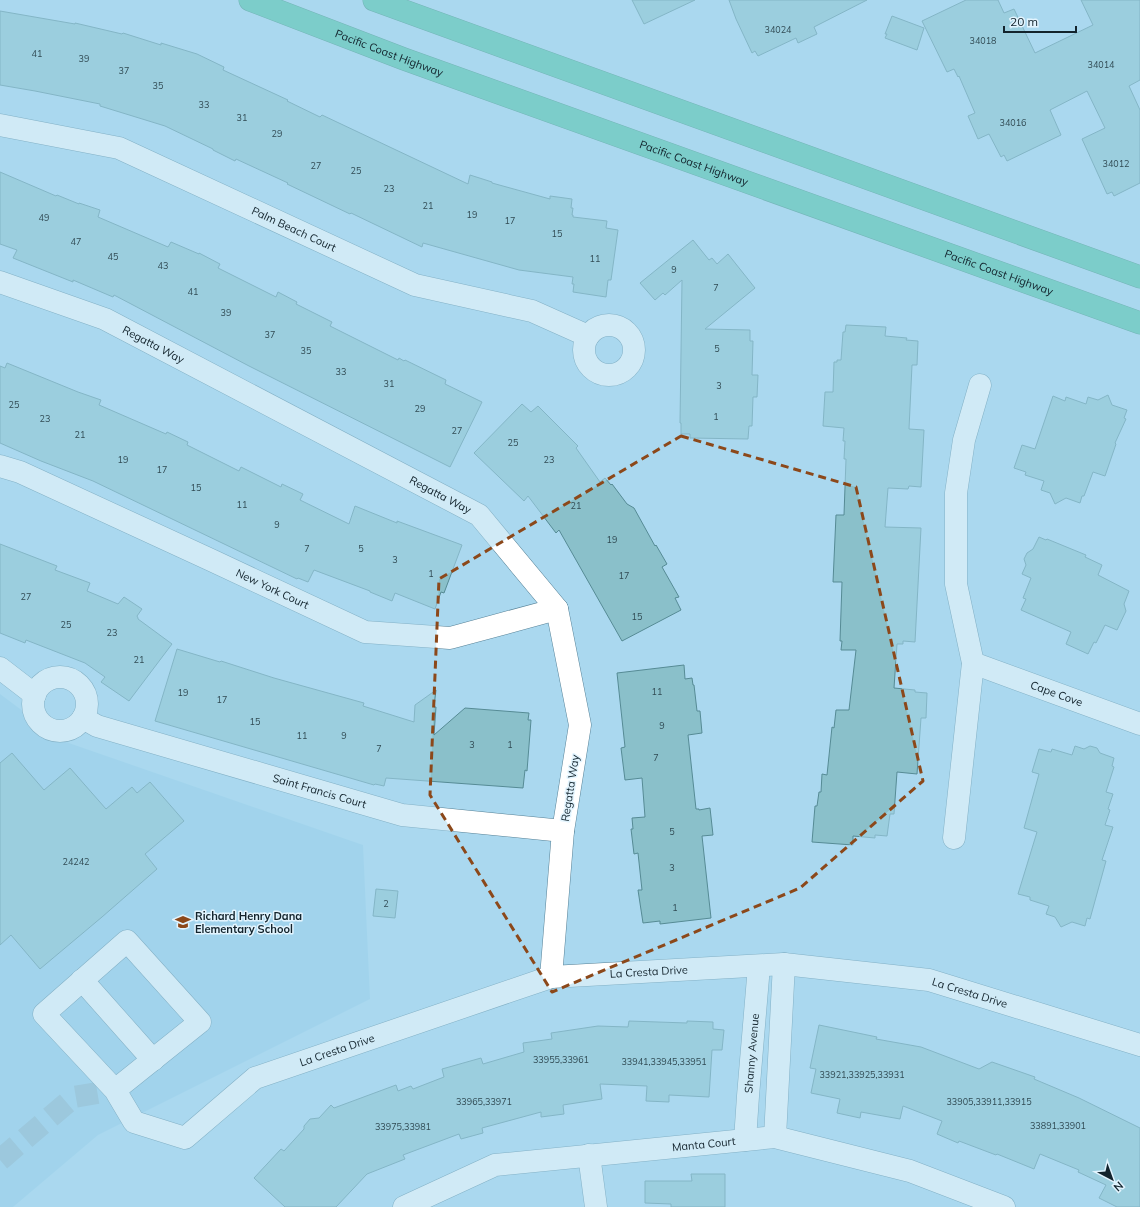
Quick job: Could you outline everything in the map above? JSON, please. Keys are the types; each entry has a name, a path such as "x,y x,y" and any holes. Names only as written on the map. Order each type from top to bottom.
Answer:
{"highway":[{"name":"Pacific Coast Highway","path":"250,0 404,59 1140,323"},
{"path":"374,0 1140,277"}],"street":[{"name":"Palm Beach Court","path":"0,124 119,148 415,285 532,311 588,336"},
{"name":"Regatta Way","path":"0,282 105,319 479,515 557,609 580,725 563,831 551,977"},
{"path":"954,838 973,663 956,584 956,492 964,440 980,384"},
{"name":"New York Court","path":"0,466 20,472 365,632 450,638 557,609"},
{"name":"Cape Cove","path":"973,663 1140,724"},
{"path":"0,668 35,695"},
{"path":"54,678 64,678 74,681 82,688 86,698 86,708 83,718 75,726 66,730 55,730 46,727 38,720 33,710 33,700 35,695 37,690 44,682 54,678"},
{"name":"Saint Francis Court","path":"83,718 97,726 402,815 563,831"},
{"path":"127,941 200,1022 115,1090 44,1014 82,980 127,941"},
{"path":"775,1137 784,964"},
{"name":"La Cresta Drive","path":"115,1090 134,1122 185,1138 255,1078 551,977 784,964 930,980 1140,1045"},
{"name":"Shanny Avenue","path":"746,1140 748,1096 759,966"},
{"path":"82,980 153,1060"},
{"name":"Manta Court","path":"404,1207 495,1165 775,1137 910,1171 1004,1207"},
{"path":"589,1155 596,1207"}],"highlighted area":[{"path":"681,436 856,487 923,781 800,888 552,992 430,795 439,579"}],"shaded area":[{"name":"Richard Henry Dana Elementary School","path":"0,694 63,741 363,845 370,999 98,1135 13,1207 0,1207"}],"building":[{"path":"632,0 695,0 644,24"},
{"path":"729,0 867,0 814,27 817,34 798,43 796,38 758,56 755,51 752,53"},
{"path":"966,0 998,0 1004,13 1014,9 1035,53 1093,25 1081,0 1140,0 1140,80 1129,86 1140,110 1140,183 1114,196 1112,192 1107,194 1082,139 1105,128 1087,91 1050,110 1061,135 1007,161 1004,155 1001,157 989,134 978,139 968,116 975,113 959,76 958,77 954,69 947,72 922,21"},
{"path":"0,11 75,23 123,33 197,54 224,67 223,70 288,100 287,101 320,117 322,115 468,184 470,175 492,183 550,199 550,196 572,199 571,208 573,208 573,217 607,221 606,228 618,230 611,280 608,280 606,297 573,292 573,277 519,270 423,243 422,247 236,159 235,161 165,126 100,106 100,104 0,85"},
{"path":"892,16 924,28 917,50 885,38 887,34 885,34"},
{"path":"0,172 56,196 57,195 79,204 100,210 98,217 168,247 171,242 199,253 220,264 218,268 276,297 278,292 297,302 296,304 332,322 330,326 398,360 399,358 404,361 405,360 446,380 445,384 482,402 450,467 249,366 114,295 113,297 73,280 73,282 13,258 17,250 0,244"},
{"path":"693,240 709,260 712,258 717,264 728,254 755,288 705,329 750,330 750,341 753,341 752,375 758,375 757,397 753,397 752,426 749,426 748,439 690,438 690,434 681,434 682,280 665,295 663,293 655,300 640,283"},
{"path":"846,325 886,327 885,336 907,338 906,340 918,341 917,365 912,365 909,429 924,430 921,487 909,486 908,489 888,488 885,527 921,528 915,642 903,641 903,644 897,644 894,688 927,693 926,718 921,718 917,774 897,772 894,814 890,814 887,836 875,835 875,838 853,836 853,845 812,842 815,806 817,806 819,792 821,792 822,774 827,775 832,727 834,728 836,710 849,710 856,650 841,650 842,582 833,582 836,515 844,515 846,459 844,459 844,428 823,426 825,392 833,392 834,362 841,360 843,332 845,332"},
{"path":"7,363 101,400 99,405 166,434 167,432 188,442 187,445 239,471 241,467 281,487 282,484 303,494 300,500 349,524 355,506 397,523 397,521 462,545 444,593 441,592 435,609 395,593 392,601 314,570 308,582 298,578 297,579 93,481 0,443 0,366 5,368"},
{"path":"1108,395 1112,405 1127,410 1124,418 1126,419 1115,443 1116,444 1105,476 1093,472 1080,503 1066,498 1055,504 1050,493 1041,490 1044,481 1025,475 1026,472 1014,468 1022,445 1035,449 1053,396 1065,401 1066,397 1086,404 1088,397 1098,400"},
{"path":"522,404 531,412 538,406 578,446 576,448 600,482 605,478 611,485 612,484 627,504 634,508 655,546 656,545 667,564 662,567 679,597 675,598 681,610 622,641 559,530 556,533 528,496 524,501 474,453"},
{"path":"1039,537 1086,555 1085,557 1102,565 1098,575 1129,591 1124,604 1126,611 1117,630 1105,625 1096,643 1094,642 1088,654 1066,644 1071,632 1021,610 1026,599 1023,598 1031,578 1022,574 1026,565 1024,559 1027,553 1033,549"},
{"path":"0,544 57,566 55,570 90,583 87,591 118,604 124,597 142,609 137,616 138,619 172,644 129,701 101,682 105,677 85,663 26,640 25,643 0,633"},
{"path":"177,649 364,703 363,706 414,722 415,705 436,690 434,707 436,707 434,735 465,708 529,713 528,720 531,720 527,771 525,770 523,788 386,778 384,786 374,785 155,721"},
{"path":"684,665 685,679 692,678 697,711 700,711 702,733 688,735 696,809 699,810 710,808 713,835 702,836 711,918 660,924 660,921 643,923 638,890 642,890 638,853 634,854 631,829 633,829 632,818 645,817 642,778 625,780 621,748 625,747 617,673"},
{"path":"1075,746 1084,749 1090,746 1097,748 1100,753 1114,758 1112,766 1114,767 1106,792 1113,794 1105,825 1113,827 1102,860 1106,861 1090,919 1087,918 1085,926 1072,922 1061,927 1055,917 1046,914 1049,906 1030,900 1030,897 1018,894 1037,832 1024,828 1039,774 1032,772 1039,749 1051,752 1052,749 1072,755"},
{"path":"12,753 44,790 70,768 106,809 132,787 137,793 150,782 184,821 145,854 157,869 40,969 11,935 0,945 0,763"},
{"path":"376,889 398,891 395,918 373,916"},
{"path":"629,1021 687,1023 687,1021 713,1022 713,1029 724,1030 722,1050 712,1050 709,1097 669,1095 669,1102 646,1101 647,1086 600,1084 602,1099 563,1105 564,1114 541,1117 541,1112 482,1128 483,1133 461,1139 459,1134 403,1155 405,1159 367,1174 336,1207 285,1207 254,1178 281,1149 284,1151 304,1129 304,1126 310,1119 319,1118 331,1105 334,1108 396,1085 398,1091 411,1086 413,1089 444,1077 442,1069 481,1058 483,1064 524,1052 523,1043 552,1039 551,1033 598,1026 628,1027"},
{"path":"819,1025 877,1037 876,1039 921,1047 979,1069 992,1062 1035,1077 1034,1079 1079,1098 1140,1128 1140,1207 1117,1207 1099,1198 1106,1185 1078,1172 1079,1170 1040,1154 1034,1169 959,1141 958,1143 937,1134 942,1121 903,1106 900,1119 861,1112 860,1118 837,1113 840,1099 811,1093 816,1069 810,1068"},
{"path":"691,1174 725,1174 725,1207 671,1207 671,1204 645,1203 645,1181 692,1181"}],"tunnel":[{"path":"0,1160 74,1097 115,1090"}],"place":[{"name":"Richard Henry Dana Elementary School","path":"183,922"}]}
